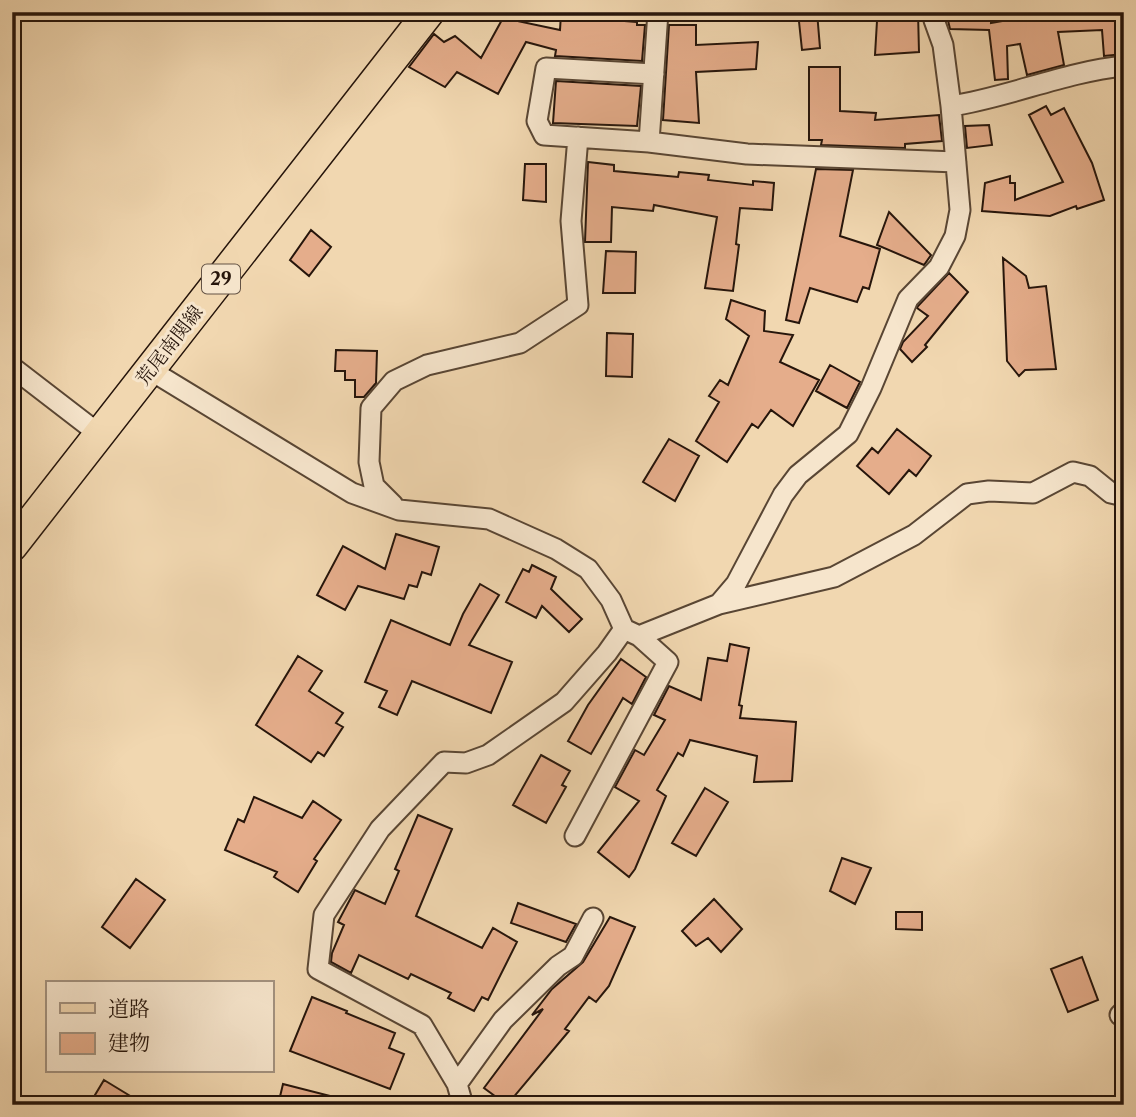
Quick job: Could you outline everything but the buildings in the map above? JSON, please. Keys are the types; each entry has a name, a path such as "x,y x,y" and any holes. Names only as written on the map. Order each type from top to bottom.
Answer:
{"main road":[{"name":"荒尾南関線","path":"12,546 429,12"}],"street":[{"path":"649,142 658,12"},
{"path":"719,604 736,584 783,495 798,475 848,434 871,388 908,299 939,267 955,236 960,210 951,106 943,45 934,20 934,12"},
{"path":"951,106 980,101 1089,70 1124,66"},
{"path":"654,74 545,68 537,121 544,135 649,142 747,154 956,162"},
{"path":"399,510 374,486 369,462 371,408 394,382 427,365 520,343 578,305 571,221 578,137"},
{"path":"12,367 99,434"},
{"path":"150,370 352,493 399,510 489,519 556,549 589,569 631,633 668,662 575,836"},
{"path":"463,1105 457,1084 422,1025 318,969 324,915 380,828 444,762 466,764 488,755 564,702 607,653 631,633 719,604 834,577 914,535 967,494 989,491 1033,493 1073,472 1090,476 1111,493 1124,496"},
{"path":"457,1084 503,1020 558,966 573,956 593,918"}]}
